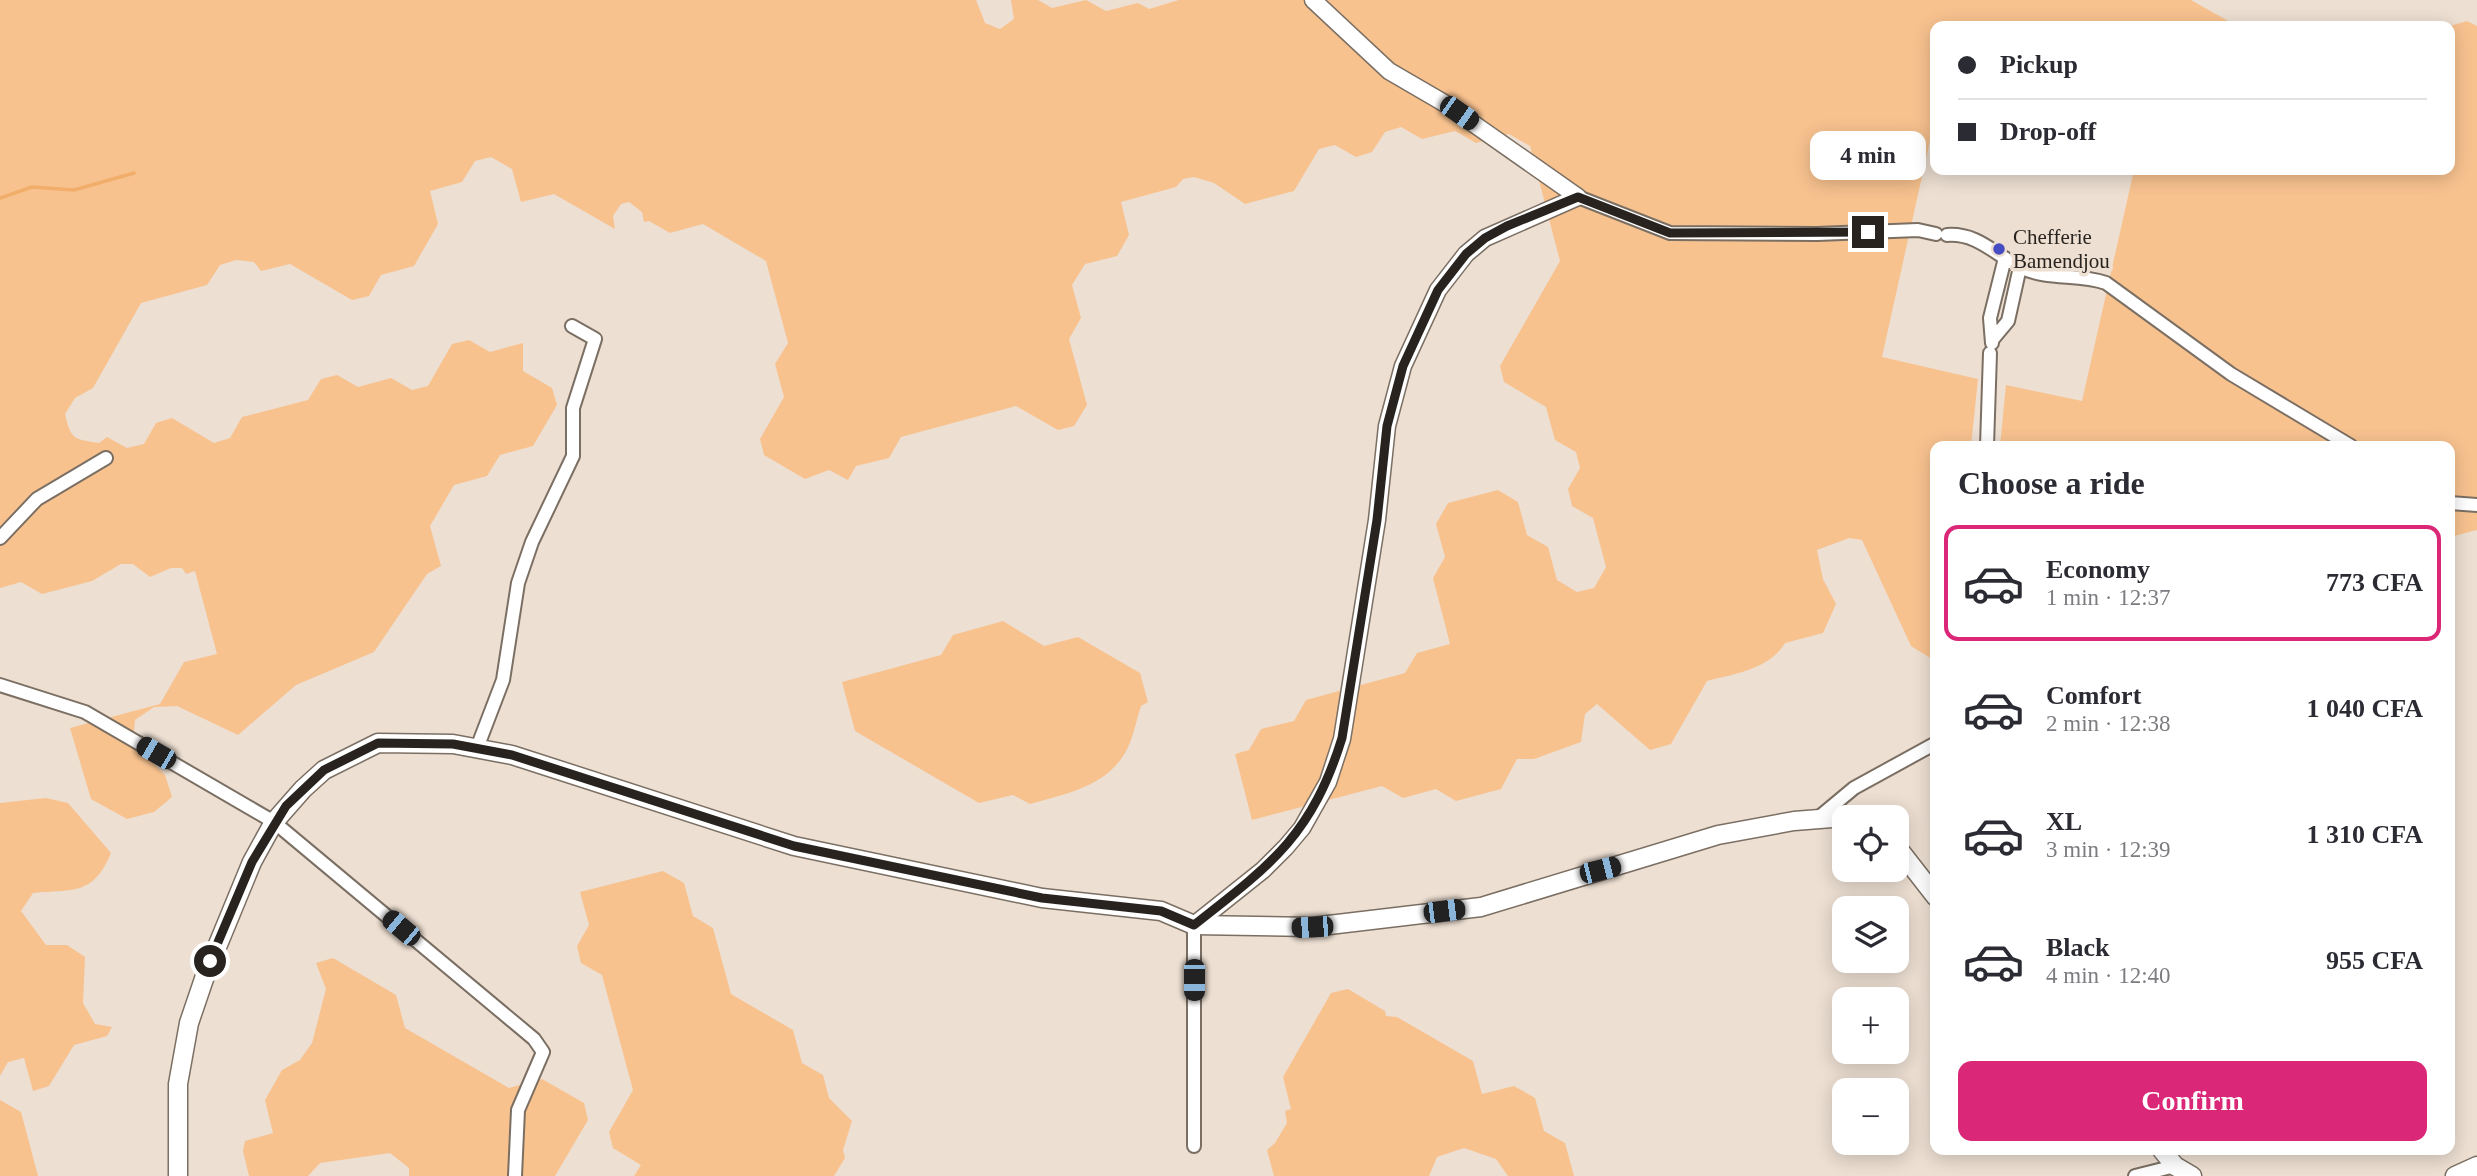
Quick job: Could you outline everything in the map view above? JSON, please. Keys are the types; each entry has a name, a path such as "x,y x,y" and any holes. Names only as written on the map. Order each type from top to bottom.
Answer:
{"main road":[{"path":"178,1176 177,1084 189,1023 227,919 274,822 324,770 378,743 453,744 477,748 551,766 794,846 1042,898 1161,911 1194,925 1312,927 1481,907 1718,835 1832,817"},
{"path":"1909,863 1930,889"},
{"path":"2166,1155 2175,1166 2192,1176"},
{"path":"2455,1176 2477,1166"}],"street":[{"path":"1313,0 1389,71 1444,103 1578,197 1670,233 1817,234 1918,230 1971,237 2020,267 2055,277 2089,277 2106,283 2231,374 2343,441"},
{"path":"1194,1146 1194,925 1263,870 1286,847 1302,828 1328,782 1345,725 1377,520 1389,416 1403,366 1438,290 1458,262 1485,238 1578,197"},
{"path":"1987,441 1992,345 1990,318 2006,258"},
{"path":"1992,345 2008,321 2020,267"},
{"path":"477,748 503,680 518,583 532,542 573,456 573,408 594,339 572,326"},
{"path":"0,538 37,499 106,458"},
{"path":"2455,503 2477,505"},
{"path":"0,685 85,712 274,822 534,1039 543,1052 518,1110 514,1176"},
{"path":"1818,818 1854,788 1930,746"},
{"path":"2135,1176 2175,1166"}],"shaded area":[{"path":"0,0 976,0 985,23 1000,29 1014,19 1011,0 1038,0 1052,8 1086,0 1106,11 1138,3 1149,9 1179,0 2191,0 2228,21 1930,21 1930,141 1882,357 1978,379 1972,441 1930,441 1930,658 1911,646 1862,540 1849,538 1817,550 1823,579 1836,604 1823,633 1785,643 1761,665 1707,681 1671,744 1650,750 1597,704 1585,714 1581,742 1534,759 1517,759 1501,789 1456,801 1436,789 1403,798 1382,786 1252,820 1235,754 1249,750 1261,729 1294,721 1306,700 1405,673 1417,653 1450,644 1433,578 1445,557 1436,524 1448,503 1498,490 1518,502 1527,535 1548,547 1557,580 1577,592 1594,588 1606,567 1593,518 1572,506 1568,489 1580,468 1576,452 1555,440 1546,407 1504,382 1500,366 1560,261 1530,146 1509,134 1476,143 1455,131 1422,139 1401,127 1385,132 1372,152 1356,157 1335,145 1319,149 1294,191 1245,204 1214,183 1194,177 1183,179 1176,187 1121,202 1129,235 1117,256 1085,264 1072,285 1081,318 1069,339 1087,405 1074,426 1058,430 1016,406 901,437 889,458 856,466 848,480 829,470 805,479 764,455 760,439 784,397 775,364 788,343 766,261 703,224 670,233 649,221 644,222 642,212 629,202 621,204 613,216 615,229 554,194 521,202 512,169 491,157 475,161 462,182 430,191 438,224 414,266 381,275 369,296 352,300 290,264 261,271 254,262 236,260 220,265 207,285 141,303 93,388 75,398 65,414 69,429 75,437 99,443 107,437 127,448 144,444 156,423 172,418 214,443 230,438 242,417 308,400 321,379 337,375 358,387 391,378 412,390 428,386 452,344 469,340 490,352 523,343 523,371 552,388 557,405 533,446 500,455 487,476 454,485 430,526 441,566 427,574 374,652 296,685 238,735 177,706 154,707 135,720 133,743 165,775 172,797 154,812 127,819 91,799 70,728 160,704 184,662 217,654 195,571 186,574 182,568 171,568 150,577 133,564 121,564 92,581 42,594 21,582 0,588"},
{"path":"2467,21 2477,26 2477,530 2455,536 2455,441 2000,441 2006,385 2082,401 2133,175 2455,175 2455,25"},
{"path":"1003,621 1044,646 1078,637 1140,673 1148,702 1141,706 1125,753 1107,774 1083,788 1030,804 1013,795 979,803 855,731 842,682 941,655 953,635"},
{"path":"46,798 68,803 111,853 97,877 89,883 71,890 33,893 21,911 46,945 67,945 85,957 83,1003 95,1024 112,1027 107,1036 74,1045 49,1086 33,1091 24,1058 8,1062 0,1076 0,803"},
{"path":"663,871 684,883 693,916 713,928 731,994 793,1030 802,1063 823,1075 829,1098 852,1121 843,1150 845,1158 834,1176 634,1176 641,1165 613,1148 609,1132 633,1090 602,975 581,963 577,946 589,925 580,892"},
{"path":"333,958 396,995 405,1028 509,1088 542,1079 584,1103 588,1120 555,1176 409,1176 409,1168 390,1153 320,1163 308,1176 249,1176 243,1151 245,1141 273,1133 265,1100 282,1070 300,1060 312,1043 326,989 316,963"},
{"path":"1348,989 1385,1011 1386,1016 1397,1017 1473,1061 1482,1094 1514,1086 1535,1098 1544,1131 1565,1143 1574,1176 1508,1176 1496,1159 1464,1148 1437,1157 1429,1176 1274,1176 1267,1150 1275,1143 1287,1123 1285,1111 1291,1109 1283,1077 1331,993"},
{"path":"0,1100 21,1112 38,1176 0,1176"}],"waterway":[{"path":"0,198 32,187 74,190 134,173"}],"place":[{"name":"Chefferie Bamendjou","path":"1999,249"}],"route":[{"path":"210,961 252,862 286,806 324,770 378,743 453,744 512,755 794,846 1042,898 1161,911 1194,925 1263,870 1286,847 1302,828 1328,782 1342,738 1377,520 1383,454 1393,396 1428,309 1451,271 1466,254 1485,238 1507,226 1578,197 1670,233 1868,232"}]}
